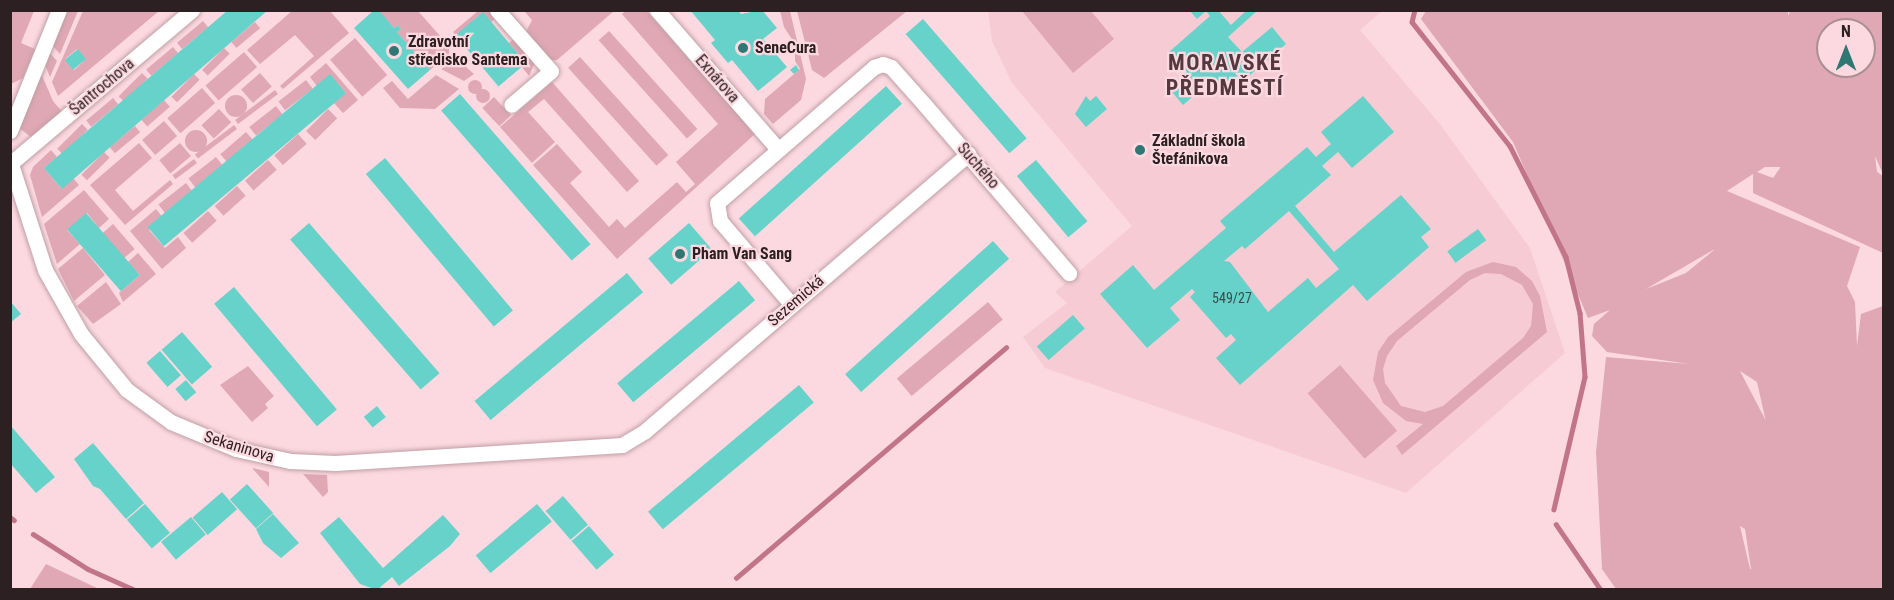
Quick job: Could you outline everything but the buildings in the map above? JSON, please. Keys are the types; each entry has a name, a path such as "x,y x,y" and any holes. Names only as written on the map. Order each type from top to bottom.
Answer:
{"street":[{"path":"10,131 18,91 59,10"},
{"name":"Šantrochova","path":"11,162 192,10"},
{"path":"497,10 551,71 512,105"},
{"name":"Exnárova","path":"657,10 777,148"},
{"name":"Suchého","path":"777,148 874,67 883,64 891,67 1069,273"},
{"path":"777,148 720,197 716,209 720,221 791,304"},
{"name":"Sezemická","path":"622,445 645,431 968,154"},
{"name":"Sekaninova","path":"11,162 45,270 81,334 128,390 171,422 203,437 264,457 335,463 622,445"}],"shaded area":[{"path":"293,10 330,11 349,33 283,89 280,86 314,56 295,35 260,64 247,50"},
{"path":"797,10 907,11 824,78 812,70"},
{"path":"988,10 1382,11 1360,30 1440,124 1530,248 1565,353 1406,493 1045,368 1023,337 1067,303 1055,292 1132,226 1012,83 992,41"},
{"path":"1788,10 1788,16 1790,11 1883,11 1883,174 1875,156 1877,172 1883,176 1883,253 1753,193 1753,174 1727,191 1860,247 1847,286 1855,302 1857,346 1861,314 1883,306 1883,589 1616,589 1602,569 1596,452 1606,357 1689,364 1607,352 1592,336 1594,324 1610,310 1588,318 1513,142 1421,19 1426,11","holes":["1765,167 1780,167 1780,168 1773,178 1757,172","1713,250 1686,273 1646,289","1740,371 1757,382 1766,420","1740,526 1745,529 1751,569 1750,569"]},
{"path":"10,11 34,11 21,43 35,49 23,78 11,84"},
{"path":"66,11 78,11 60,54 51,44"},
{"path":"83,11 159,11 58,96 52,82","holes":["77,49 86,59 74,70 65,59"]},
{"path":"379,11 418,11 449,46 449,54 430,70 397,32 401,29 398,25 394,28"},
{"path":"478,11 491,11 507,30 495,19 491,22 482,13 456,36 453,32"},
{"path":"524,11 614,11 557,60 545,60 524,36 532,20"},
{"path":"626,11 647,11 755,134 617,259 533,165 557,144 582,172 570,183 609,227 617,219 625,228 677,182 686,192 695,184 676,162 718,124 622,14"},
{"path":"780,11 790,11 806,79 801,100 773,124 764,114 765,99 800,69 795,61 795,44 784,27"},
{"path":"1022,11 1091,11 1114,39 1073,73"},
{"path":"203,21 208,27 182,49 177,43"},
{"path":"255,22 260,28 236,48 231,42"},
{"path":"609,31 697,129 687,138 599,40"},
{"path":"355,38 387,75 362,97 330,60"},
{"path":"515,38 535,62 529,76 522,67 526,63 509,43"},
{"path":"173,47 178,53 151,76 146,69"},
{"path":"224,48 230,54 208,76 202,70"},
{"path":"48,51 57,61 50,77 44,62"},
{"path":"244,52 257,67 219,101 206,85"},
{"path":"580,57 668,155 656,166 568,68"},
{"path":"458,60 474,74 464,81 441,69"},
{"path":"326,63 358,100 343,113 334,103 346,93 330,75 317,86 310,77"},
{"path":"40,71 53,101 63,113 31,137 19,128"},
{"path":"142,73 148,79 124,102 119,96"},
{"path":"260,73 272,87 253,103 241,89"},
{"path":"194,74 200,80 177,102 171,97"},
{"path":"436,75 459,89 435,109 400,108 383,88 392,81 408,99"},
{"path":"306,80 313,89 285,110 278,102"},
{"path":"472,80 478,80 482,87 478,94 472,94 468,90 468,84"},
{"path":"552,82 639,181 627,192 544,99 528,112 555,142 532,163 500,127"},
{"path":"202,88 215,103 180,133 167,118"},
{"path":"483,89 488,91 490,96 488,101 483,103 478,101 476,96 478,91"},
{"path":"275,90 278,94 238,124 235,120"},
{"path":"236,95 246,102 247,106 240,116 236,117 226,110 225,106 232,96"},
{"path":"494,97 511,115 499,126 482,108"},
{"path":"113,98 118,104 91,127 86,120"},
{"path":"164,100 170,107 147,126 141,120"},
{"path":"276,106 283,115 256,136 249,127"},
{"path":"219,109 231,122 214,139 201,125"},
{"path":"328,109 337,118 315,140 306,131"},
{"path":"164,121 177,136 155,155 142,140"},
{"path":"82,124 88,130 63,154 57,149"},
{"path":"234,125 237,129 198,158 195,154"},
{"path":"135,126 140,132 115,153 110,147"},
{"path":"196,130 204,133 207,141 204,149 196,152 188,149 185,141 188,133"},
{"path":"246,132 253,140 228,163 220,154"},
{"path":"298,134 307,144 283,165 274,155"},
{"path":"139,143 152,158 115,190 133,211 170,180 173,184 125,225 90,185"},
{"path":"180,143 191,156 170,173 159,160"},
{"path":"51,150 57,157 44,168 61,188 73,178 79,185 42,217 30,175 33,167"},
{"path":"104,152 110,158 87,180 81,175"},
{"path":"216,157 223,166 195,187 188,179"},
{"path":"194,159 197,163 175,179 172,175"},
{"path":"268,160 277,170 254,190 245,181"},
{"path":"186,183 193,192 165,213 158,205"},
{"path":"237,186 246,196 223,216 215,206"},
{"path":"84,190 109,219 99,228 87,213 67,230 80,244 57,264 44,224"},
{"path":"156,209 163,218 149,230 165,248 178,237 186,248 162,269 130,231"},
{"path":"208,211 217,221 192,243 183,233"},
{"path":"113,224 135,249 124,258 102,233"},
{"path":"83,248 105,275 74,301 58,269"},
{"path":"138,253 156,274 123,302 119,293 140,275 128,262"},
{"path":"1493,262 1516,267 1532,281 1540,296 1547,332 1402,455 1396,446 1423,424 1406,421 1383,403 1373,380 1378,352 1388,337 1466,272","holes":["1485,273 1501,274 1522,285 1533,304 1531,326 1523,338 1443,406 1425,412 1401,406 1385,383 1383,369 1387,356 1397,341 1470,280"]},
{"path":"106,282 121,304 93,324 77,306"},
{"path":"988,302 1003,320 912,396 897,378"},
{"path":"1340,365 1397,431 1365,459 1308,393"},
{"path":"248,366 274,396 265,404 268,408 252,422 220,385"},
{"path":"253,469 269,472 269,487"},
{"path":"303,474 327,475 328,492 323,497"},
{"path":"46,564 99,589 30,589"}],"waterway":[{"path":"1415,10 1412,22 1510,146 1566,257 1580,313 1585,377 1554,509"},
{"path":"736,578 1006,347"},
{"path":"10,517 14,520"},
{"path":"1556,524 1601,590"},
{"path":"33,534 88,569 135,590"}],"place":[{"name":"SeneCura","path":"743,48"},
{"name":"Zdravotní středisko Santema","path":"394,51"},
{"name":"Základní škola Štefánikova","path":"1140,150"},
{"name":"Pham Van Sang","path":"680,254"}],"district":[{"name":"MORAVSKÉ PŘEDMĚSTÍ","path":"1225,74"}]}
